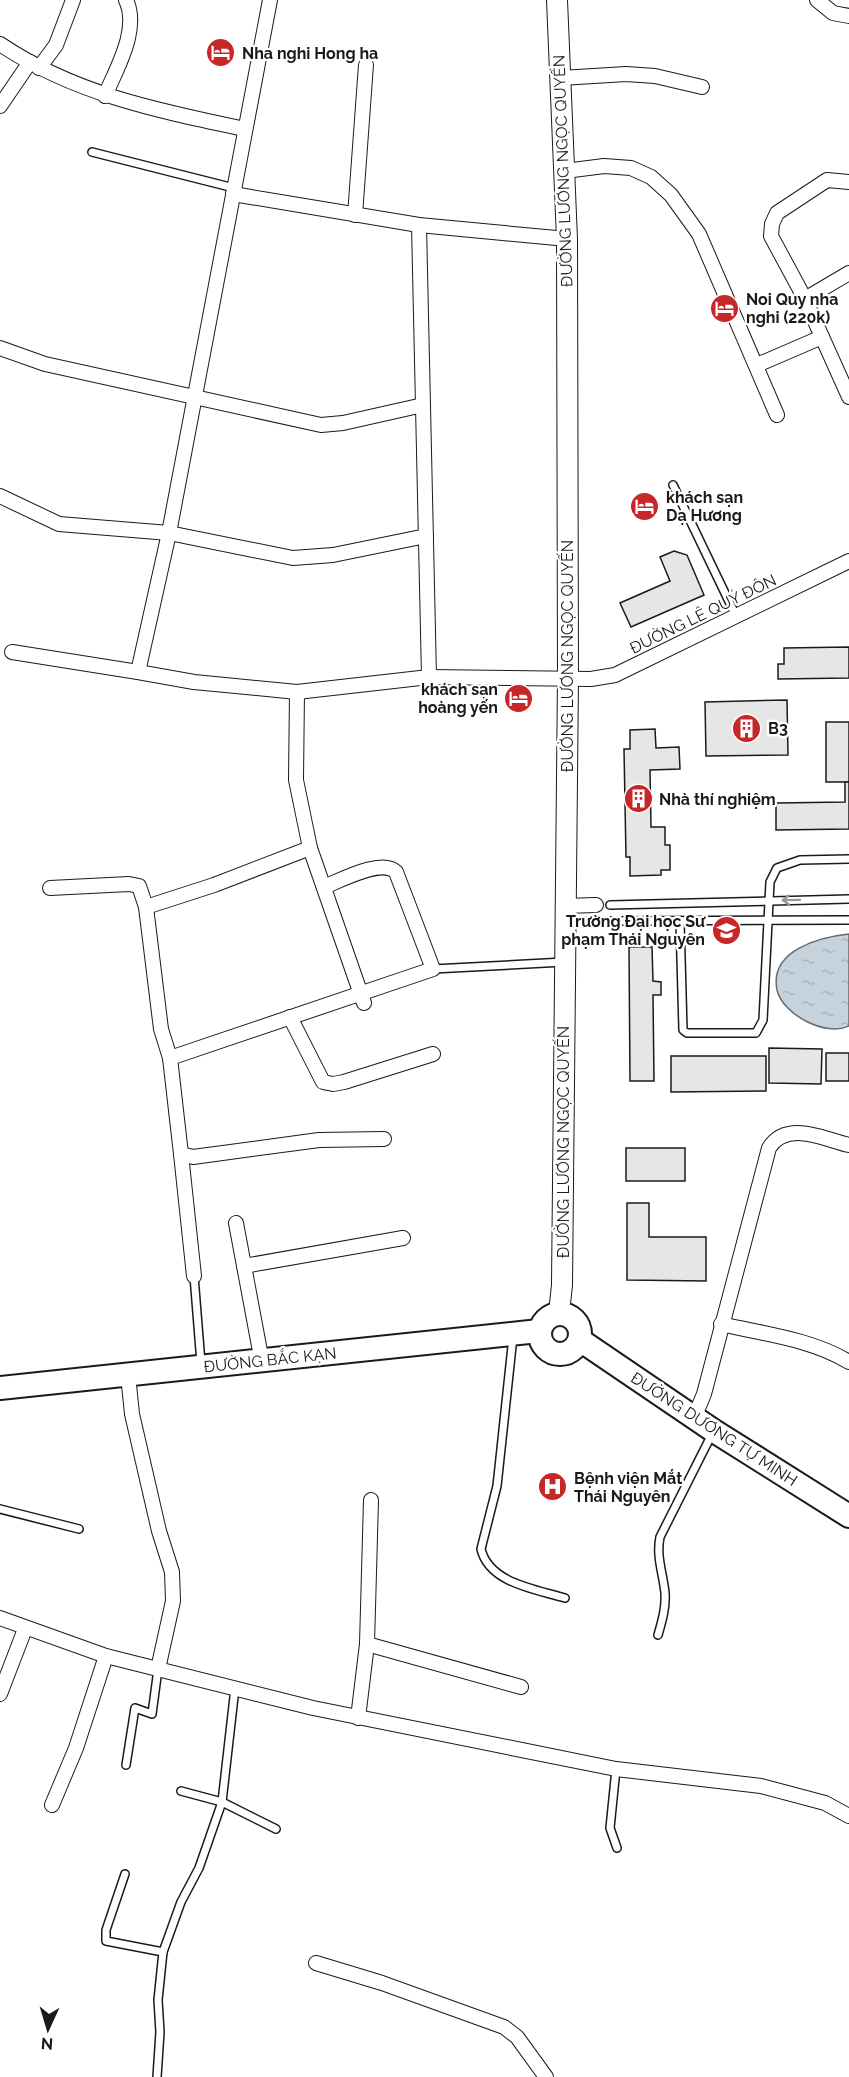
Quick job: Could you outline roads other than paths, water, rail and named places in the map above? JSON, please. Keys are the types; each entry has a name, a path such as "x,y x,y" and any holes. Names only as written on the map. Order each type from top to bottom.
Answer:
{"highway":[{"path":"559,1313 569,1315 576,1321 580,1330 580,1340 574,1349 566,1353 555,1354 546,1349 540,1341 540,1330 543,1322 559,1313"},
{"name":"ĐƯỜNG BẮC KẠN","path":"0,1388 262,1362 540,1330"},
{"name":"ĐƯỜNG DƯƠNG TỰ MINH","path":"580,1340 694,1418 849,1516"}],"main road":[{"name":"ĐƯỜNG LƯƠNG NGỌC QUYẾN","path":"557,0 567,239 568,677 562,1285 559,1313"}],"street":[{"path":"0,106 34,65 56,45 72,0"},
{"path":"105,96 126,46 129,30 126,0"},
{"path":"138,672 169,532 270,0"},
{"path":"818,0 833,13 849,16"},
{"path":"0,44 34,65 105,96 245,129"},
{"path":"355,214 366,65"},
{"path":"561,78 626,74 664,78 702,87"},
{"path":"565,171 604,166 631,168 651,177 671,195 699,234 777,415"},
{"path":"849,182 827,180 777,213 772,224 771,236 805,299 849,397"},
{"path":"233,191 419,225 567,239"},
{"path":"419,225 429,677"},
{"path":"805,299 849,273"},
{"path":"757,365 822,337"},
{"path":"0,348 45,364 321,425 343,423 423,405"},
{"path":"0,496 59,524 169,532 293,558 333,555 426,536"},
{"name":"ĐƯỜNG LÊ QUÝ ĐÔN","path":"12,652 194,682 297,692 429,677 568,677 591,680 615,675 849,561"},
{"path":"297,692 297,780 310,848 362,998"},
{"path":"146,908 310,848"},
{"path":"170,1058 290,1017 362,998 433,969 396,872 392,868 382,865 324,886"},
{"path":"50,888 129,884 139,886 146,908 161,1029 170,1058 194,1276"},
{"path":"564,913 603,905"},
{"path":"290,1017 323,1082 333,1084 344,1082 433,1054"},
{"path":"694,1418 704,1394 761,1170 775,1138 784,1132 795,1132 849,1145"},
{"path":"181,1154 193,1156 319,1140 384,1139"},
{"path":"236,1223 262,1362"},
{"path":"244,1266 403,1238"},
{"path":"721,1324 797,1341 849,1362"},
{"path":"128,1375 132,1414 159,1532 172,1572 173,1601 158,1669"},
{"path":"358,1718 367,1644 370,1500"},
{"path":"0,1618 25,1629 106,1656 358,1718 616,1769 760,1786 825,1803 848,1814"},
{"path":"0,1694 25,1629"},
{"path":"367,1644 521,1687"},
{"path":"52,1806 76,1748 106,1656"},
{"path":"316,1963 382,1983 504,2027 517,2037 546,2077"}],"lane":[{"path":"92,152 233,191"},
{"path":"673,484 736,616"},
{"path":"680,922 683,1030 687,1033 756,1033 761,1028 770,922 770,882 777,868 786,863 849,859"},
{"path":"603,905 849,899"},
{"path":"564,913 597,921"},
{"path":"610,921 849,920"},
{"path":"433,969 564,962"},
{"path":"194,1276 201,1367"},
{"path":"513,1334 497,1486 480,1549 483,1559 500,1576 565,1598"},
{"path":"658,1635 665,1605 657,1551 660,1537 714,1431"},
{"path":"0,1509 79,1529"},
{"path":"126,1765 135,1708 152,1714 158,1669"},
{"path":"157,2077 160,2032 158,2000 163,1952 181,1902 198,1868 222,1802 235,1688"},
{"path":"616,1769 610,1828 617,1848"},
{"path":"181,1791 222,1802 276,1829"},
{"path":"125,1874 106,1930 106,1941 163,1952"}],"water":[{"path":"849,934 849,1026 829,1029 807,1022 788,1008 781,999 777,990 777,976 781,965 789,955 811,942"}],"place":[{"name":"Nha nghi Hong ha","path":"221,53"},
{"name":"Noi Quy nha nghi (220k)","path":"725,308"},
{"name":"khách sạn Dạ Hương","path":"645,506"},
{"name":"khách sạn hoàng yến","path":"519,698"},
{"name":"B3","path":"747,728"},
{"name":"Nhà thí nghiệm","path":"638,799"},
{"name":"Trường Đại học Sư phạm Thái Nguyên","path":"726,930"},
{"name":"Bệnh viện Mắt Thái Nguyên","path":"553,1487"}]}
